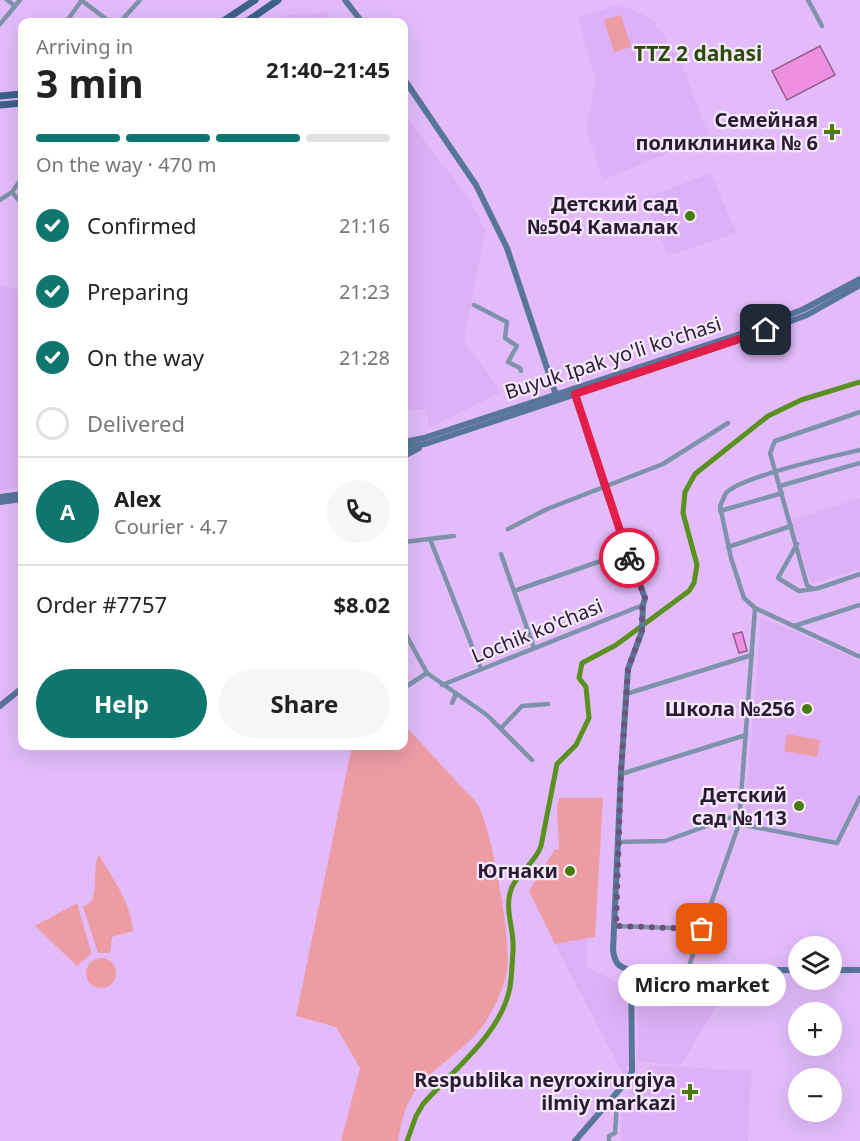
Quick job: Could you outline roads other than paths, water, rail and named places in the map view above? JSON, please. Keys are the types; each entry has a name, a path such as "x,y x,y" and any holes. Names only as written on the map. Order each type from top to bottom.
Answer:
{"main road":[{"path":"228,18 255,0"},
{"path":"252,18 278,0"},
{"path":"0,96 18,94"},
{"path":"0,105 18,103"}],"street":[{"path":"7,0 15,6"},
{"path":"0,24 20,0"},
{"path":"69,18 81,0 105,18"},
{"path":"124,18 140,0"},
{"path":"345,0 359,18"},
{"path":"808,0 822,26"},
{"path":"408,85 476,185 507,248 556,397"},
{"path":"0,200 12,192 18,184"},
{"path":"12,192 18,199"},
{"name":"Buyuk Ipak yo'li ko'chasi","path":"574,391 804,309 860,279"},
{"name":"Buyuk Ipak yo'li ko'chasi","path":"408,441 556,397 807,315 860,285"},
{"path":"474,305 507,322 505,338 517,346 508,362 520,368 521,371"},
{"path":"574,391 604,486 645,598 642,605 642,631 628,669 613,950 615,962 619,967 631,971 788,970"},
{"name":"Buyuk Ipak yo'li ko'chasi","path":"408,447 425,444 556,397"},
{"path":"813,589 807,585 777,471 770,453 775,441 860,412"},
{"path":"508,529 547,509 663,464 728,423"},
{"path":"408,454 425,444"},
{"path":"860,450 777,471 736,486 726,493 720,506 728,547 744,598 755,608 860,657"},
{"path":"780,486 860,463"},
{"path":"720,511 782,493"},
{"path":"0,497 18,495"},
{"path":"0,502 18,500"},
{"path":"728,547 792,526"},
{"path":"408,542 454,536"},
{"path":"430,539 481,669"},
{"path":"797,544 778,578 800,591 860,574"},
{"path":"514,591 627,552"},
{"path":"501,554 534,648"},
{"name":"Lochik ko'chasi","path":"442,685 642,605"},
{"path":"795,626 860,605"},
{"path":"691,970 690,963 739,824 755,608"},
{"path":"408,638 427,673 487,715 532,760"},
{"path":"626,694 752,655"},
{"path":"408,685 427,673"},
{"path":"0,706 18,691"},
{"path":"452,703 456,694"},
{"path":"501,728 522,706 548,704"},
{"path":"621,774 746,735"},
{"path":"739,824 837,843 860,797"},
{"path":"618,842 665,841 740,814"},
{"path":"616,926 702,929"},
{"path":"842,970 860,970"},
{"path":"575,1141 632,1071 631,971"},
{"path":"609,1141 609,1136 615,1133 617,1104 613,1097"}],"waterway":[{"path":"407,1141 423,1104 475,1050 497,1020 505,1004 510,987 513,951 509,911 510,895 515,882 541,846 557,764 576,745 589,718 586,687 579,678 582,663 616,645 689,591 694,583 697,565 683,513 685,492 695,474 768,416 801,400 860,382"}],"place":[{"name":"Семейная поликлиника № 6","path":"832,132"},
{"name":"Детский сад №504 Камалак","path":"690,216"},
{"name":"Школа №256","path":"807,709"},
{"name":"Детский сад №113","path":"799,806"},
{"name":"Югнаки","path":"570,871"},
{"name":"Micro market","path":"702,929"},
{"name":"Respublika neyroxirurgiya ilmiy markazi","path":"690,1092"}],"district":[{"name":"TTZ 2 dahasi","path":"698,54"}]}
